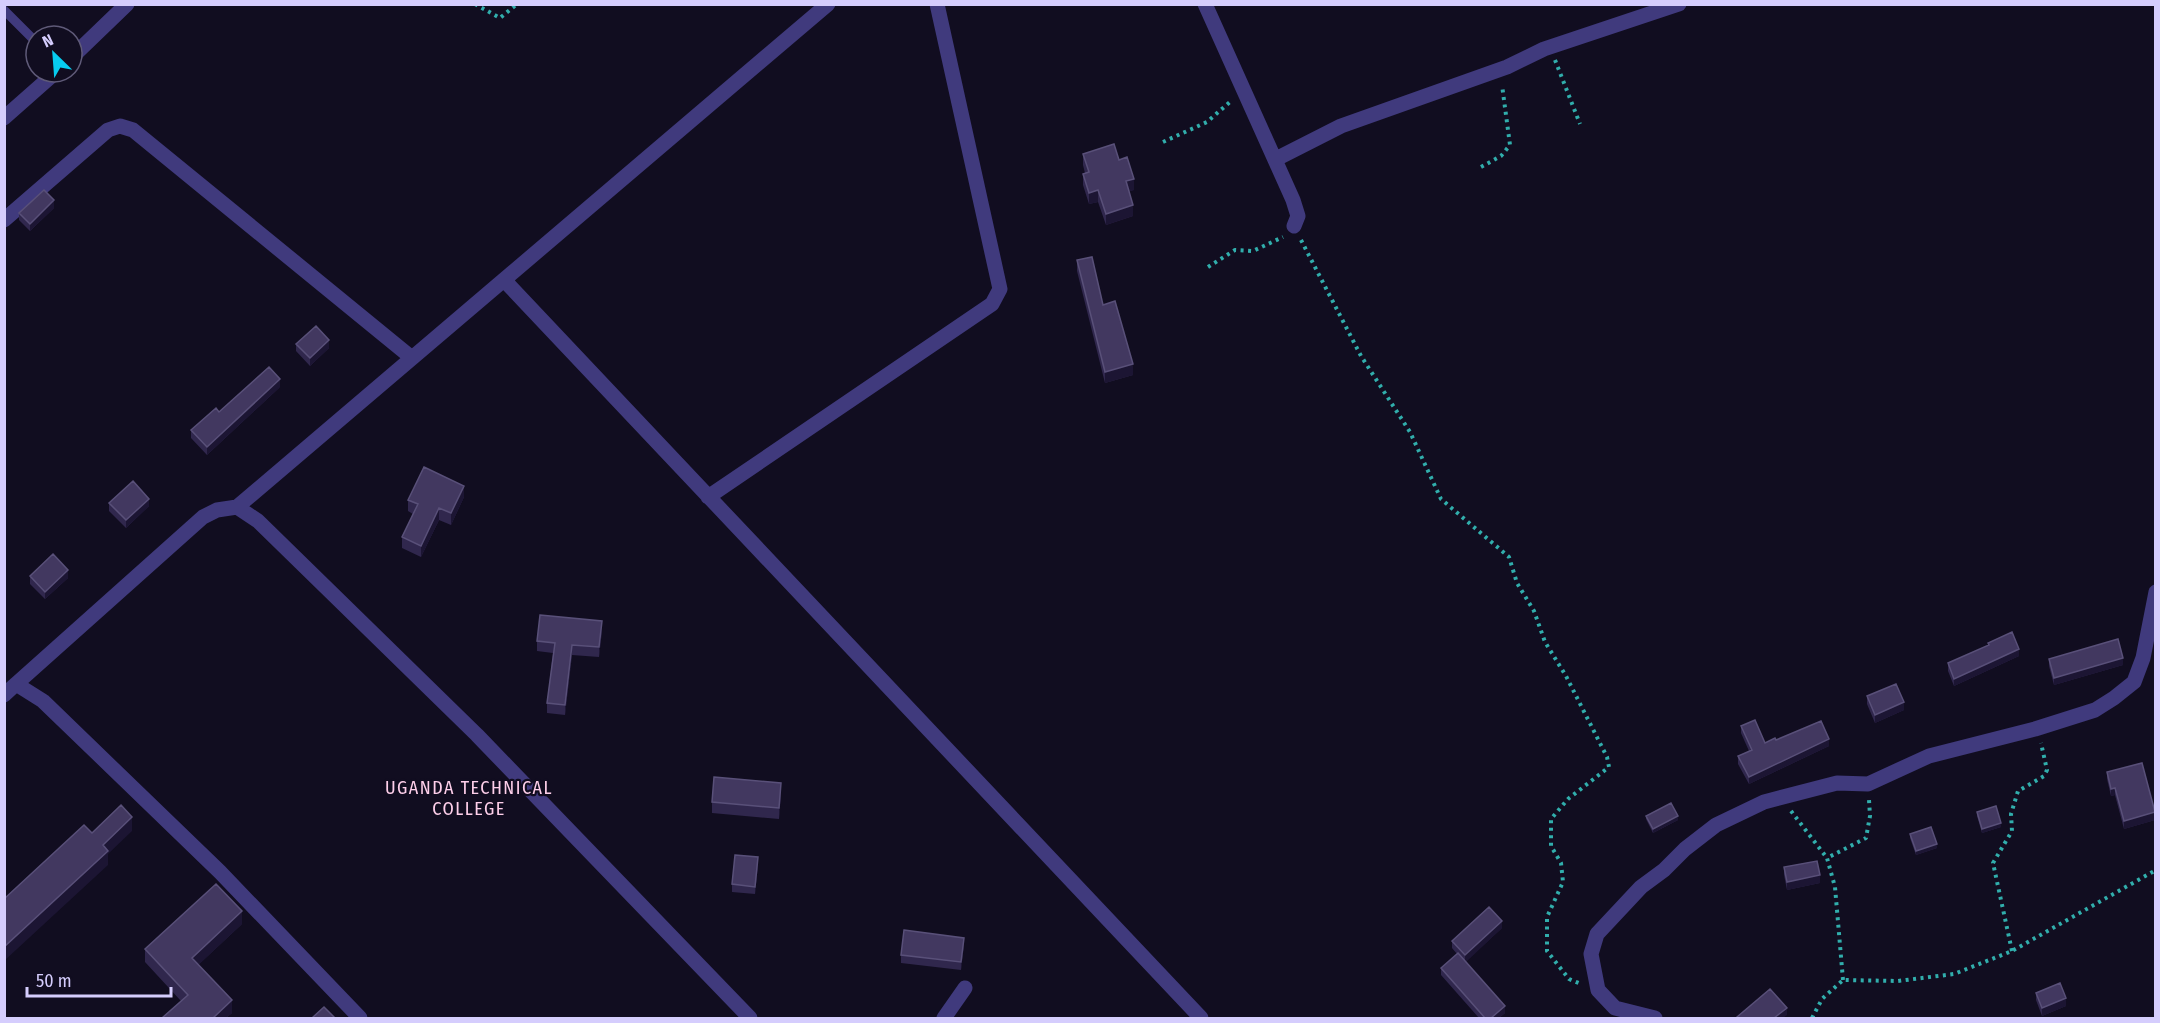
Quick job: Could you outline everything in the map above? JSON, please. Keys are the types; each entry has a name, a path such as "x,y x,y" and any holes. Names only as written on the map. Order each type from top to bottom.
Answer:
{"street":[{"path":"84,45 127,4"},
{"path":"4,695 203,517 218,510 237,507 828,4"},
{"path":"708,496 992,304 1000,289 937,4"},
{"path":"1205,4 1276,159 1298,216 1294,226"},
{"path":"1276,159 1341,126 1508,67 1545,49 1679,4"},
{"path":"4,118 42,84"},
{"path":"4,220 108,130 120,126 133,130 412,358"},
{"path":"504,280 1201,1018"},
{"path":"237,507 258,521 477,735 750,1018"},
{"path":"1655,1018 1615,1008 1598,990 1591,954 1598,934 1641,887 1716,825 1764,802 1837,783 1868,784 1929,756 2035,729 2095,710 2134,682 2143,658 2156,592"},
{"path":"16,684 43,701 220,872 360,1018"},
{"path":"944,1018 964,988"}],"lane":[{"path":"4,10 24,30"}],"path":[{"path":"475,4 500,18 517,4"},
{"path":"1545,49 1554,59 1561,73 1580,123"},
{"path":"1481,167 1501,156 1510,145 1502,86 1508,67"},
{"path":"1163,142 1207,122 1245,89"},
{"path":"1208,267 1236,250 1253,251 1282,237 1294,226 1361,356 1410,432 1442,499 1509,556 1516,583 1534,611 1545,642 1566,676 1607,757 1609,767 1568,799 1551,819 1551,846 1561,863 1563,882 1548,917 1547,951 1558,968"},
{"path":"2012,951 1993,863 2012,831 2011,814 2018,791 2044,776 2047,770 2035,729"},
{"path":"1827,858 1866,838 1870,816 1868,784"},
{"path":"1780,797 1827,858 1835,887 1843,980"},
{"path":"1812,1018 1822,999 1843,980 1898,981 1954,974 2012,951 2156,870"}],"building":[{"path":"1114,144 1119,160 1127,157 1134,179 1126,181 1133,205 1106,214 1098,190 1089,193 1083,174 1089,172 1083,154"},
{"path":"44,190 54,200 30,224 19,213"},
{"path":"1092,257 1103,305 1115,301 1133,364 1105,372 1077,260"},
{"path":"316,326 329,340 310,358 296,344"},
{"path":"269,367 280,379 207,447 191,430 216,408 219,412"},
{"path":"424,467 464,486 451,513 439,508 421,546 402,537 418,504 408,500"},
{"path":"133,481 149,499 126,520 109,503"},
{"path":"53,554 68,570 45,592 30,576"},
{"path":"540,615 602,621 599,647 572,645 565,705 547,703 555,643 537,641"},
{"path":"2012,632 2019,649 1954,679 1948,663"},
{"path":"2118,639 2123,658 2054,678 2049,659"},
{"path":"1896,684 1904,702 1875,715 1867,696"},
{"path":"1755,720 1765,743 1821,721 1829,739 1749,777 1738,756 1752,750 1741,726"},
{"path":"2142,763 2155,812 2124,821 2115,788 2111,789 2107,772"},
{"path":"714,777 781,783 779,808 712,802"},
{"path":"1671,803 1678,816 1653,829 1646,816"},
{"path":"121,805 132,817 103,845 108,851 4,947 4,899 84,825 92,833"},
{"path":"1996,806 2001,823 1982,829 1977,812"},
{"path":"1931,827 1937,844 1916,851 1910,834"},
{"path":"735,855 758,857 755,887 732,884"},
{"path":"1817,861 1820,875 1787,882 1784,867"},
{"path":"216,884 242,911 192,958 232,1000 213,1018 162,1018 188,995 145,949"},
{"path":"1489,907 1502,921 1465,955 1452,941"},
{"path":"904,930 964,938 961,962 901,955"},
{"path":"1458,953 1505,1006 1491,1018 1485,1018 1441,968"},
{"path":"2060,983 2066,998 2042,1008 2036,993"},
{"path":"1770,989 1787,1008 1774,1018 1737,1017"},
{"path":"324,1007 335,1018 312,1018"}],"district":[{"name":"UGANDA TECHNICAL COLLEGE","path":"469,798"}]}
